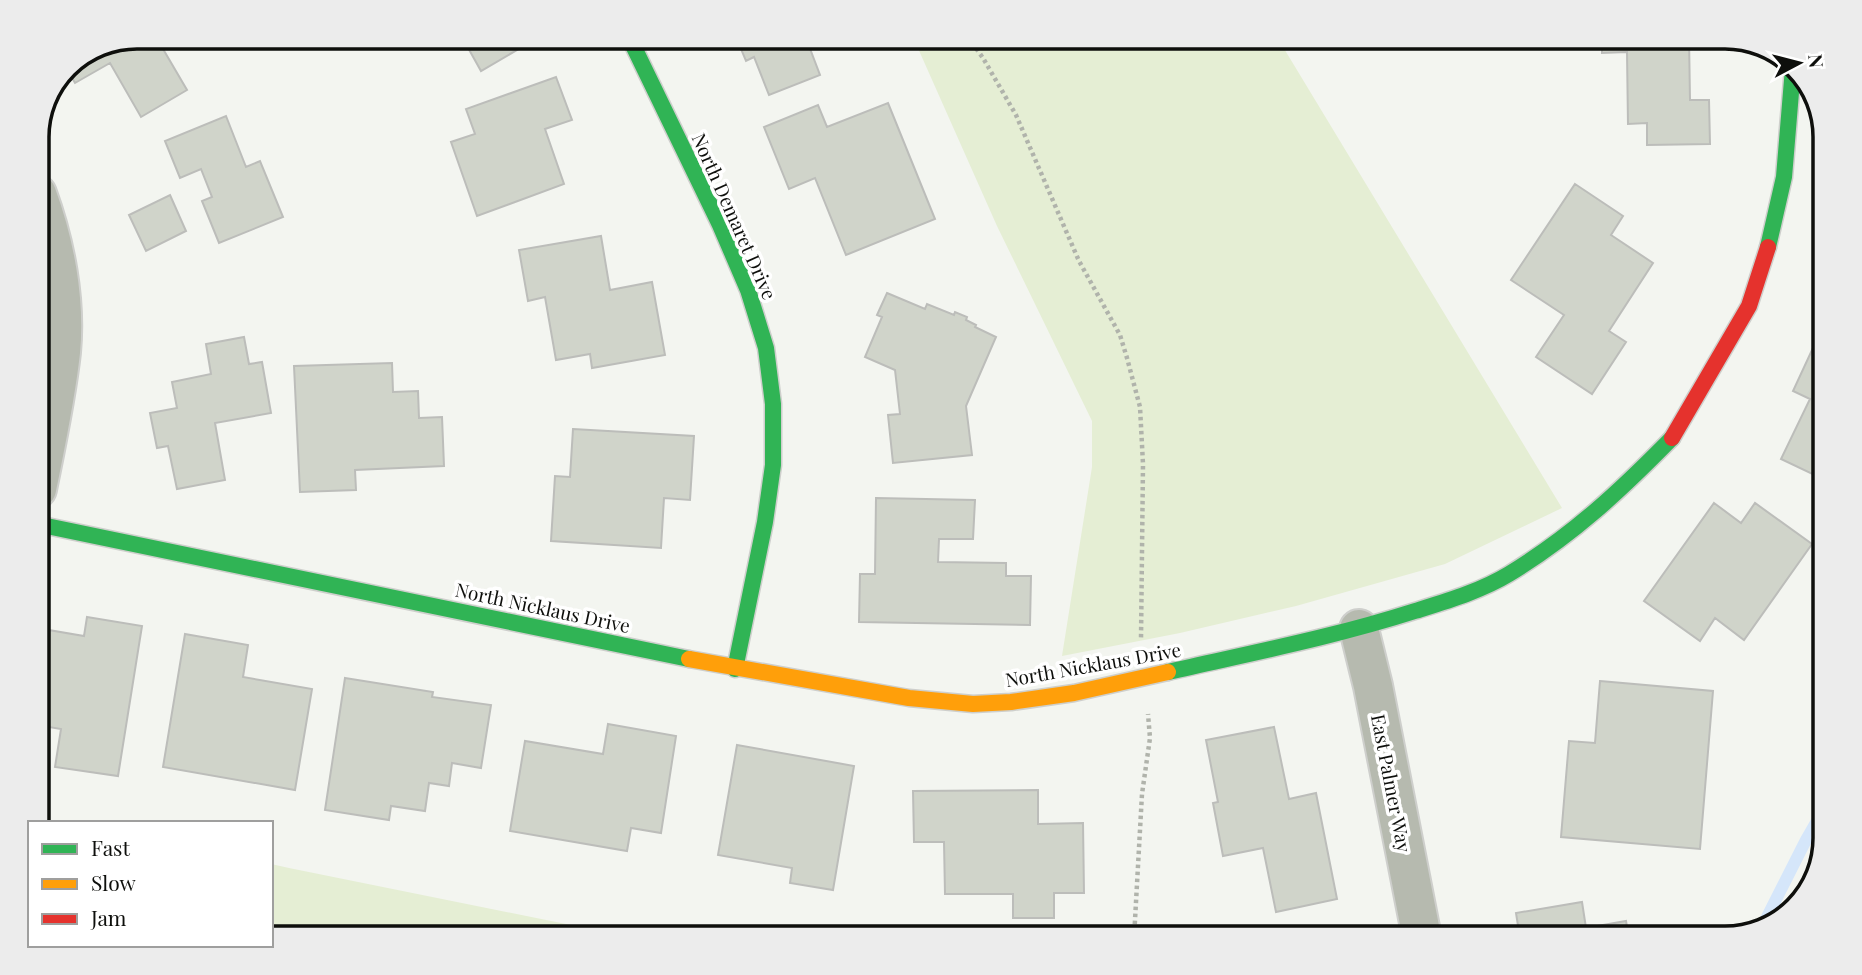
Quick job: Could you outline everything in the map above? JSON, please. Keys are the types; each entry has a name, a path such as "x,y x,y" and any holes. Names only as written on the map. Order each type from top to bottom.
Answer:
{"street":[{"name":"North Demaret Drive","path":"635,49 720,225 748,290 766,348 773,404 773,465 765,522 735,669"},
{"name":"North Nicklaus Drive","path":"49,526 735,669 909,698 973,704 1011,702 1074,693 1359,629 1456,598 1507,575 1563,538 1615,496 1676,434 1727,349 1749,306 1770,241 1784,177 1791,98"},
{"path":"49,232 54,248 61,306 61,351 49,420"},
{"name":"East Palmer Way","path":"1359,629 1373,686 1420,926"}],"path":[{"path":"977,49 1016,115 1079,261 1120,335 1127,358"}],"green space":[{"path":"918,49 1284,49 1562,508 1445,564 1296,606 1180,633 1062,656 1092,467 1092,421 997,226"},
{"path":"273,864 576,926 273,926"}],"building":[{"path":"137,49 163,49 187,90 141,117 110,63 75,83 72,78 79,71 103,56"},
{"path":"469,49 519,49 481,71"},
{"path":"741,49 810,49 820,75 769,95 754,57 746,61"},
{"path":"1602,49 1689,49 1690,100 1709,100 1710,144 1647,145 1647,123 1628,124 1627,52 1602,53"},
{"path":"556,77 572,120 545,129 564,184 477,216 451,142 475,134 466,109"},
{"path":"888,103 935,219 846,255 815,178 789,189 764,127 818,105 827,127"},
{"path":"226,116 246,167 260,161 283,217 219,243 202,201 212,197 201,169 180,178 165,141"},
{"path":"1575,184 1623,216 1611,235 1653,263 1609,331 1626,342 1592,394 1536,357 1564,315 1511,280"},
{"path":"170,195 186,231 146,251 129,215"},
{"path":"601,236 610,290 652,282 665,355 592,368 590,354 556,360 545,297 528,301 519,250"},
{"path":"887,293 925,309 927,304 954,315 955,312 967,317 966,320 976,325 975,327 996,337 966,406 972,455 893,463 888,415 900,414 895,370 865,357 882,317 877,315"},
{"path":"244,337 249,364 262,362 271,413 215,423 225,480 177,489 168,446 157,448 150,413 177,408 172,382 211,374 206,344"},
{"path":"1813,348 1813,474 1781,459 1810,399 1793,391"},
{"path":"392,363 393,392 418,391 419,418 442,417 444,466 355,470 356,490 300,492 294,366"},
{"path":"573,429 694,436 690,500 664,498 661,548 551,541 555,476 570,477"},
{"path":"876,498 975,500 973,539 939,539 938,562 1006,563 1006,576 1031,576 1030,625 859,622 860,574 875,574"},
{"path":"1714,503 1741,523 1755,503 1812,544 1744,640 1715,618 1700,641 1644,601"},
{"path":"87,617 142,626 118,776 55,767 61,729 49,727 49,630 84,636"},
{"path":"185,634 248,645 243,677 312,689 295,790 163,767"},
{"path":"345,678 433,692 432,697 491,705 481,768 452,763 449,786 429,783 425,811 391,806 389,820 325,810"},
{"path":"1600,681 1713,691 1700,849 1561,837 1569,741 1595,743"},
{"path":"608,724 676,736 661,833 631,828 627,851 510,831 525,741 603,754"},
{"path":"1274,727 1289,799 1316,793 1337,899 1276,912 1263,848 1223,856 1213,803 1218,802 1206,740"},
{"path":"737,745 854,766 833,890 790,883 792,868 718,855"},
{"path":"1038,790 1038,824 1083,823 1084,893 1054,893 1054,918 1013,918 1013,894 945,894 944,842 914,842 913,791"},
{"path":"1582,902 1586,926 1518,926 1516,913"},
{"path":"1626,921 1627,926 1597,926"}],"waterway":[{"path":"1768,914 1813,828"}],"traffic: fast":[{"path":"635,49 720,225 748,290 766,348 773,404 773,465 765,522 735,669"},
{"path":"1768,247 1784,177 1791,98"},
{"path":"1168,672 1354,629 1487,586 1532,559 1575,528 1672,438"},
{"path":"49,526 689,659"}],"traffic: slow":[{"path":"689,659 909,698 973,704 1011,702 1074,693 1168,672"}],"traffic: jam":[{"path":"1672,438 1749,306 1768,247"}]}
